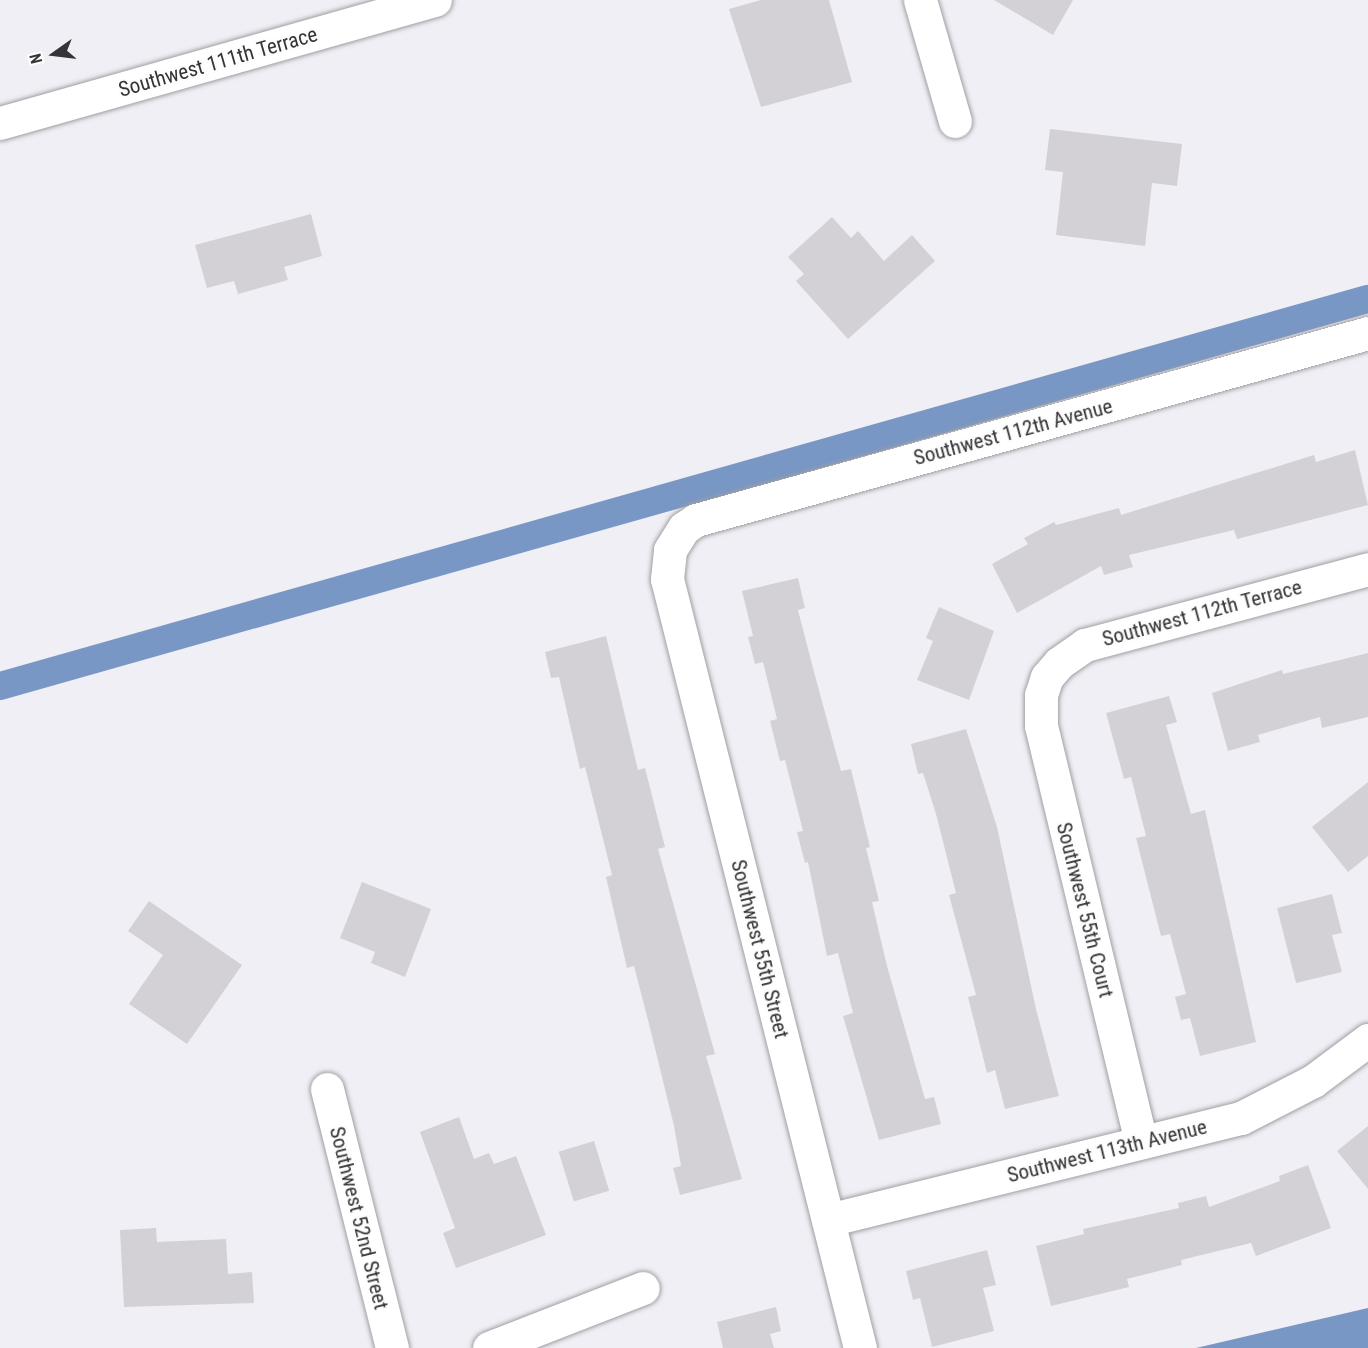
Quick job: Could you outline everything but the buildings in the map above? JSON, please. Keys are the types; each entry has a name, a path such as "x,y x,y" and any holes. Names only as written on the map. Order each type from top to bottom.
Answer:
{"street":[{"name":"Southwest 111th Terrace","path":"0,123 435,0"},
{"path":"920,0 955,121"},
{"name":"Southwest 112th Avenue","path":"670,550 684,528 696,520 1368,333"},
{"name":"Southwest 55th Street","path":"670,550 667,579 860,1348"},
{"name":"Southwest 112th Terrace","path":"1047,677 1059,663 1085,645 1368,569"},
{"name":"Southwest 55th Court","path":"1047,677 1041,695 1041,726 1142,1142"},
{"name":"Southwest 113th Avenue","path":"828,1221 1241,1118 1313,1081 1368,1040"},
{"name":"Southwest 52nd Street","path":"327,1089 392,1348"},
{"path":"489,1348 643,1288"}],"water":[{"path":"1368,1308 1368,1348 1196,1348"}],"waterway":[{"path":"0,686 1368,299"}]}
